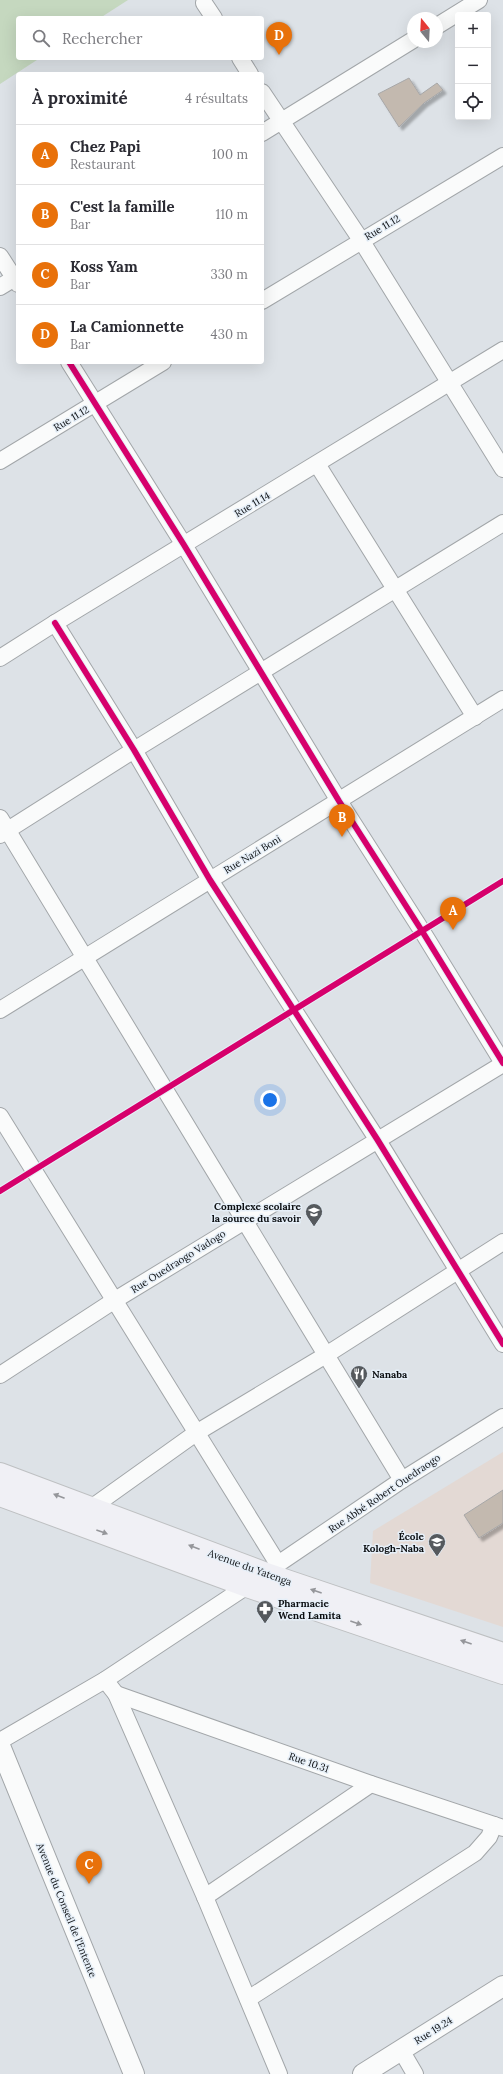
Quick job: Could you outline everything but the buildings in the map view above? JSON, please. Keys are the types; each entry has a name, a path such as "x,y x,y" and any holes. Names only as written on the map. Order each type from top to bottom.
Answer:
{"main road":[{"name":"Avenue du Yatenga","path":"0,1474 91,1508 274,1570 503,1654"},
{"name":"Avenue du Yatenga","path":"0,1495 248,1586 503,1674"}],"street":[{"path":"443,22 479,0"},
{"path":"204,3 213,16"},
{"path":"264,132 407,44"},
{"path":"241,60 249,72"},
{"path":"264,95 361,240 503,469"},
{"name":"Rue 11.12","path":"264,300 361,240 503,156"},
{"path":"0,256 16,278"},
{"path":"0,287 16,279"},
{"name":"Rue 11.14","path":"0,658 503,350"},
{"path":"70,364 184,545 339,801 422,931 503,1064"},
{"name":"Rue 11.12","path":"0,461 160,364"},
{"path":"317,464 475,717"},
{"path":"402,1480 85,957 3,828 134,750 503,523"},
{"path":"55,623 134,750 210,880 377,1138 503,1344"},
{"name":"Rue Nazi Boni","path":"0,1010 503,699"},
{"name":"Rue Ouedraogo Vadogo","path":"0,1375 115,1300 377,1138 503,1064"},
{"path":"0,1116 196,1433 274,1570"},
{"path":"91,1508 196,1433 326,1355 503,1242"},
{"name":"Rue Abbé Robert Ouedraogo","path":"0,1741 105,1680 274,1570 402,1480 503,1417"},
{"path":"105,1680 116,1694 205,1897 279,2074"},
{"name":"Rue 10.31","path":"116,1694 371,1784 499,1826"},
{"name":"Avenue du Conseil de l'Entente","path":"0,1746 134,2074"},
{"path":"205,1897 371,1784"},
{"path":"248,1999 475,1853 499,1826"},
{"name":"Rue 19.24","path":"363,2074 503,1986"},
{"path":"401,2050 415,2074"}],"shaded area":[{"name":"École Kologh-Naba","path":"503,1452 503,1627 370,1583 373,1531"}],"green space":[{"path":"0,0 128,0 103,16 16,16 16,60 37,60 18,72 16,72 16,74 0,84"}],"cycle path":[{"path":"70,364 184,545 339,801 422,931 503,1063"},
{"path":"55,623 134,750 210,880 377,1139 503,1344"},
{"path":"0,1191 503,881"}],"place":[{"name":"La Camionnette","path":"279,55"},
{"name":"C'est la famille","path":"342,837"},
{"name":"Chez Papi","path":"453,930"},
{"name":"Complexe scolaire la source du savoir","path":"314,1227"},
{"name":"Nanaba","path":"359,1389"},
{"name":"École Kologh-Naba","path":"437,1557"},
{"name":"Pharmacie Wend Lamita","path":"265,1624"},
{"name":"Koss Yam","path":"89,1884"}]}
